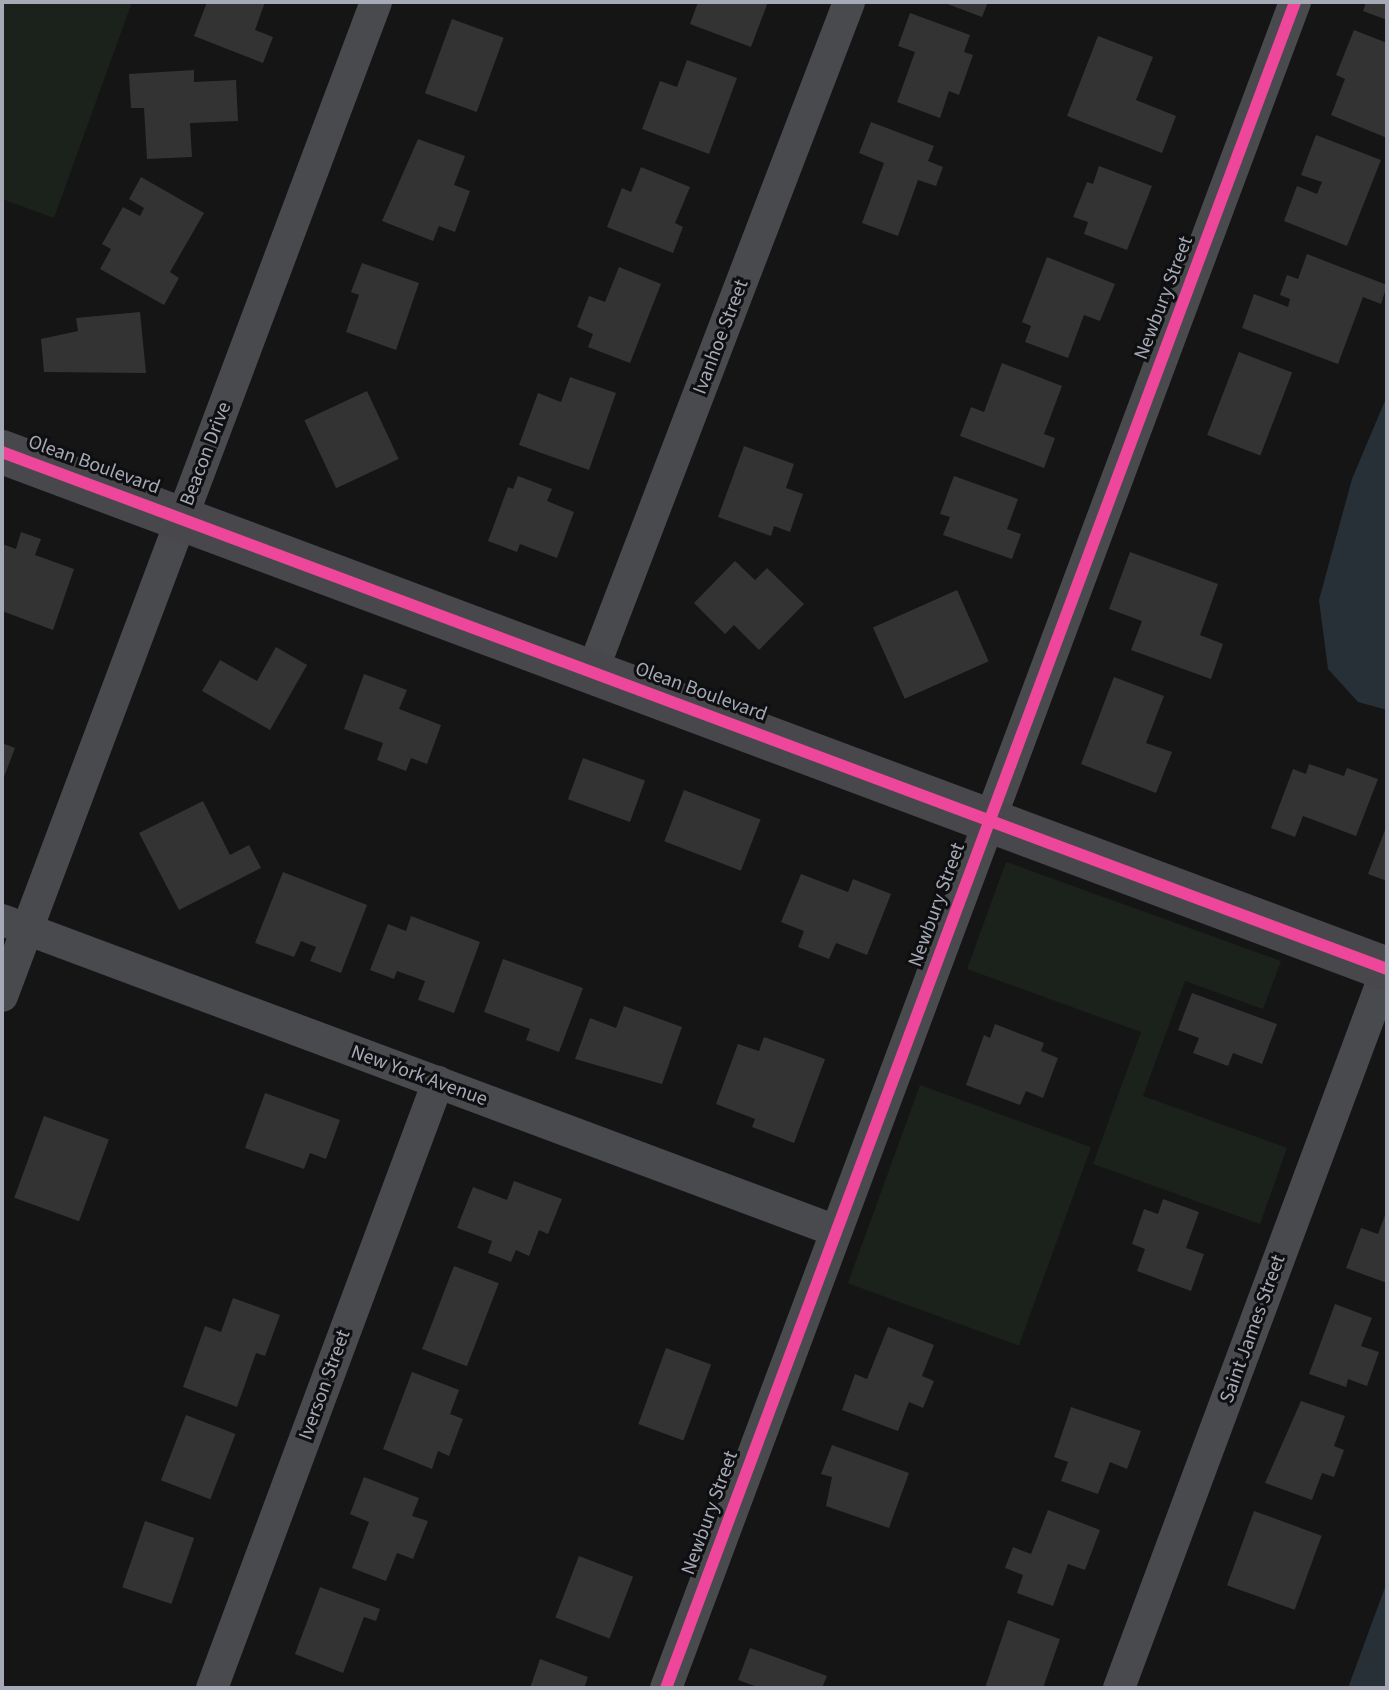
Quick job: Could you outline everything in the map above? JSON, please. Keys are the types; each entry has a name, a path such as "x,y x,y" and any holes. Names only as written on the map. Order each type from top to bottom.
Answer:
{"street":[{"name":"Beacon Drive","path":"2,996 14,924 182,519 376,2"},
{"name":"Ivanhoe Street","path":"592,672 849,2"},
{"name":"Newbury Street","path":"666,1688 1295,2"},
{"name":"Olean Boulevard","path":"2,452 1387,969"},
{"name":"New York Avenue","path":"14,924 836,1231"},
{"name":"Saint James Street","path":"1119,1688 1387,969"},
{"name":"Iverson Street","path":"212,1688 438,1082"}],"shaded area":[{"path":"2,2 132,2 54,218 2,199"},
{"path":"1387,396 1387,710 1358,702 1328,669 1319,600 1352,479"},
{"path":"1006,862 1281,961 1263,1009 1185,981 1143,1096 1287,1148 1260,1224 1093,1164 1141,1032 967,969"},
{"path":"920,1085 1091,1147 1019,1346 848,1283"},
{"path":"1387,1582 1387,1688 1348,1688"}],"building":[{"path":"207,2 265,2 255,30 273,37 263,63 194,36"},
{"path":"698,2 768,2 751,47 690,24"},
{"path":"942,2 988,2 982,17"},
{"path":"1366,2 1387,2 1387,20 1363,11"},
{"path":"910,13 970,35 964,52 973,55 959,95 949,91 940,118 897,102 915,52 898,46"},
{"path":"452,19 504,38 477,112 425,93"},
{"path":"1354,30 1387,43 1387,138 1331,115 1345,79 1336,75"},
{"path":"1098,36 1153,57 1136,100 1176,116 1162,153 1067,116"},
{"path":"687,60 737,78 709,154 642,129 660,81 677,87"},
{"path":"194,70 194,82 236,80 238,121 190,123 192,157 147,159 144,108 131,108 129,74"},
{"path":"871,122 934,146 928,161 943,167 936,186 918,180 898,236 862,223 884,163 859,153"},
{"path":"1316,135 1381,160 1347,246 1284,221 1297,186 1317,194 1322,182 1301,175"},
{"path":"418,139 465,156 454,185 470,191 455,232 439,226 433,241 382,221"},
{"path":"1099,166 1152,186 1127,250 1084,234 1088,222 1073,217 1087,182 1093,184"},
{"path":"641,167 690,187 675,223 683,227 673,253 607,227 622,188 631,192"},
{"path":"141,177 204,213 170,272 179,278 164,305 100,269 111,249 102,244 123,207 140,216 144,208 129,199"},
{"path":"1307,254 1387,285 1381,304 1363,297 1338,364 1242,328 1254,294 1288,307 1290,299 1280,295 1287,275 1298,279"},
{"path":"1047,257 1115,284 1100,321 1084,315 1068,358 1025,342 1031,326 1022,322"},
{"path":"362,263 419,283 396,350 346,332 359,295 351,292"},
{"path":"619,267 661,284 630,363 588,347 593,334 577,327 589,296 605,302"},
{"path":"140,312 146,373 44,372 41,339 78,331 76,318"},
{"path":"1239,352 1292,372 1260,456 1207,435"},
{"path":"1002,363 1062,386 1044,434 1055,438 1044,468 960,436 971,407 984,412"},
{"path":"570,377 616,393 589,470 519,445 538,393 561,402"},
{"path":"367,391 399,459 336,488 304,420"},
{"path":"744,446 794,464 786,488 803,494 790,532 774,526 771,536 718,517"},
{"path":"518,476 552,489 547,501 574,512 557,558 520,544 517,552 488,541 508,487 513,489"},
{"path":"954,476 1018,499 1007,529 1021,534 1012,559 943,535 950,517 940,514"},
{"path":"21,532 41,539 35,555 74,569 53,630 2,611 2,544 16,549"},
{"path":"1130,552 1218,584 1200,635 1223,644 1211,679 1131,650 1142,621 1109,609"},
{"path":"735,561 755,580 767,568 804,604 759,650 734,625 725,634 694,603"},
{"path":"957,590 989,661 905,699 873,627"},
{"path":"276,647 307,665 270,730 202,691 220,660 257,681"},
{"path":"364,674 407,690 399,709 441,725 427,764 411,758 406,771 377,760 383,743 344,729"},
{"path":"1114,677 1164,696 1146,743 1172,752 1156,793 1081,764"},
{"path":"2,743 15,748 2,782"},
{"path":"583,758 645,781 630,822 568,799"},
{"path":"1309,764 1344,776 1347,768 1378,779 1356,836 1303,816 1295,837 1271,828 1293,769 1306,774"},
{"path":"684,790 761,819 741,871 664,841"},
{"path":"203,801 230,855 249,845 261,868 179,910 139,833"},
{"path":"1387,825 1387,881 1368,874"},
{"path":"283,872 367,905 341,973 310,961 316,947 301,941 294,957 255,943"},
{"path":"801,874 848,892 853,879 891,894 867,955 836,943 829,959 798,947 804,931 781,922"},
{"path":"411,916 480,942 454,1013 418,1000 425,981 397,971 394,979 370,970 388,924 406,931"},
{"path":"503,959 583,988 559,1052 526,1040 530,1029 484,1012"},
{"path":"1192,993 1277,1024 1262,1064 1233,1053 1228,1066 1193,1053 1199,1038 1178,1030"},
{"path":"624,1006 682,1027 662,1084 575,1059 590,1018 616,1028"},
{"path":"995,1024 1044,1043 1041,1051 1058,1058 1043,1098 1026,1091 1020,1105 966,1085 984,1035 990,1038"},
{"path":"764,1037 825,1059 794,1143 752,1127 755,1119 716,1104 738,1044 759,1051"},
{"path":"265,1093 340,1120 326,1159 310,1153 304,1169 245,1148"},
{"path":"44,1116 109,1140 79,1221 14,1198"},
{"path":"514,1181 562,1199 548,1234 539,1230 529,1256 516,1250 511,1262 488,1253 492,1241 457,1228 473,1187 507,1200"},
{"path":"1163,1199 1199,1212 1186,1248 1204,1254 1191,1291 1137,1271 1145,1249 1132,1244 1144,1209 1158,1214"},
{"path":"1387,1210 1387,1283 1346,1268 1361,1228 1378,1234"},
{"path":"454,1266 499,1283 467,1366 422,1349"},
{"path":"233,1298 280,1315 265,1356 256,1353 237,1407 183,1387 205,1326 221,1332"},
{"path":"1335,1304 1372,1318 1361,1346 1379,1352 1367,1386 1348,1379 1346,1387 1309,1374"},
{"path":"888,1327 934,1345 922,1376 934,1381 923,1408 909,1402 898,1431 842,1410 855,1374 867,1379"},
{"path":"666,1348 711,1364 683,1441 638,1424"},
{"path":"412,1372 459,1390 450,1414 463,1419 449,1456 438,1451 432,1469 383,1449"},
{"path":"1301,1401 1345,1416 1334,1446 1344,1450 1334,1477 1322,1473 1312,1500 1265,1483"},
{"path":"1071,1407 1141,1431 1127,1469 1110,1462 1098,1494 1061,1481 1068,1462 1054,1457"},
{"path":"186,1415 235,1434 210,1499 161,1480"},
{"path":"832,1445 909,1473 889,1528 826,1506 832,1477 821,1474"},
{"path":"364,1477 419,1498 412,1516 428,1521 413,1559 397,1553 386,1581 352,1568 369,1522 350,1514"},
{"path":"1048,1510 1100,1530 1085,1570 1068,1564 1053,1606 1017,1593 1023,1575 1005,1568 1013,1547 1031,1554"},
{"path":"1254,1511 1322,1536 1295,1610 1227,1585"},
{"path":"145,1521 194,1538 171,1604 122,1587"},
{"path":"579,1556 633,1577 609,1638 555,1618"},
{"path":"320,1587 380,1609 376,1621 364,1617 343,1673 295,1654"},
{"path":"1008,1620 1060,1639 1043,1688 985,1688"},
{"path":"750,1648 827,1676 822,1688 760,1688 738,1680"},
{"path":"540,1659 588,1677 584,1688 530,1688"}],"cycle path":[{"path":"666,1688 1295,2"},
{"path":"2,452 1387,969"}]}
